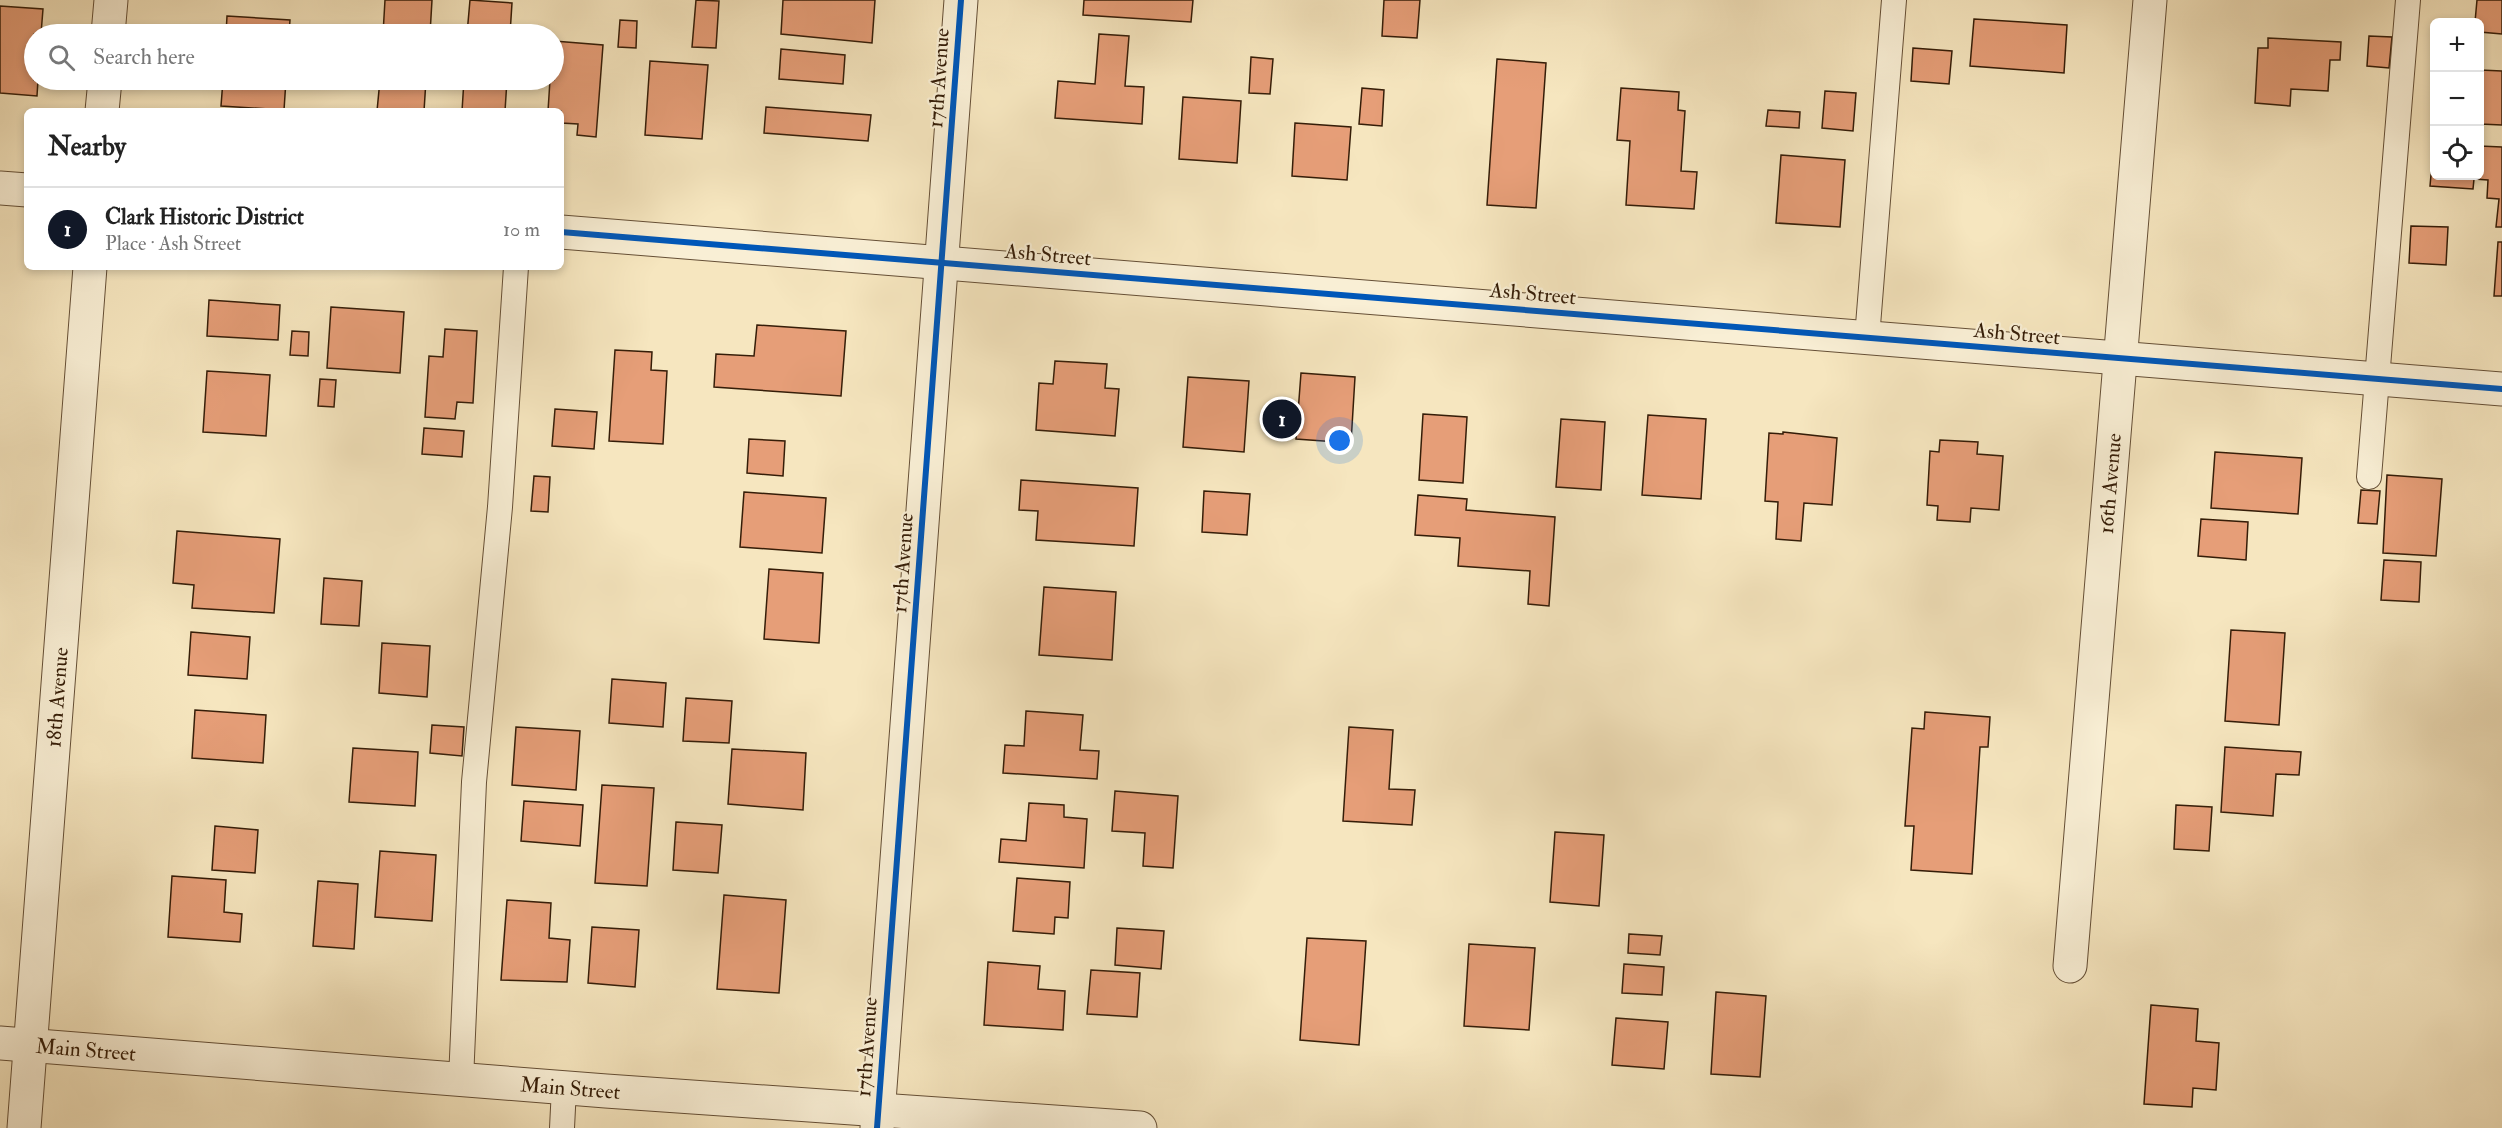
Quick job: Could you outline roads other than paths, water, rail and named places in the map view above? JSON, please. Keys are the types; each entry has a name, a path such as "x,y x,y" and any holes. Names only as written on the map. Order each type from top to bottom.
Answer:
{"street":[{"path":"109,24 111,0"},
{"name":"17th Avenue","path":"878,1119 961,0"},
{"name":"16th Avenue","path":"2070,966 2150,0"},
{"path":"102,108 104,90"},
{"path":"0,188 24,190"},
{"name":"Ash Street","path":"564,232 2502,389"},
{"name":"18th Avenue","path":"24,1128 15,1044 90,270"},
{"name":"Main Street","path":"15,1044 564,1088 878,1119 1140,1128"}],"lane":[{"path":"1867,338 1894,0"},
{"path":"2369,477 2408,0"},
{"path":"461,1080 474,782 500,507 516,270"},
{"path":"562,1128 564,1088"}],"place":[{"name":"Clark Historic District","path":"1282,419"}]}
